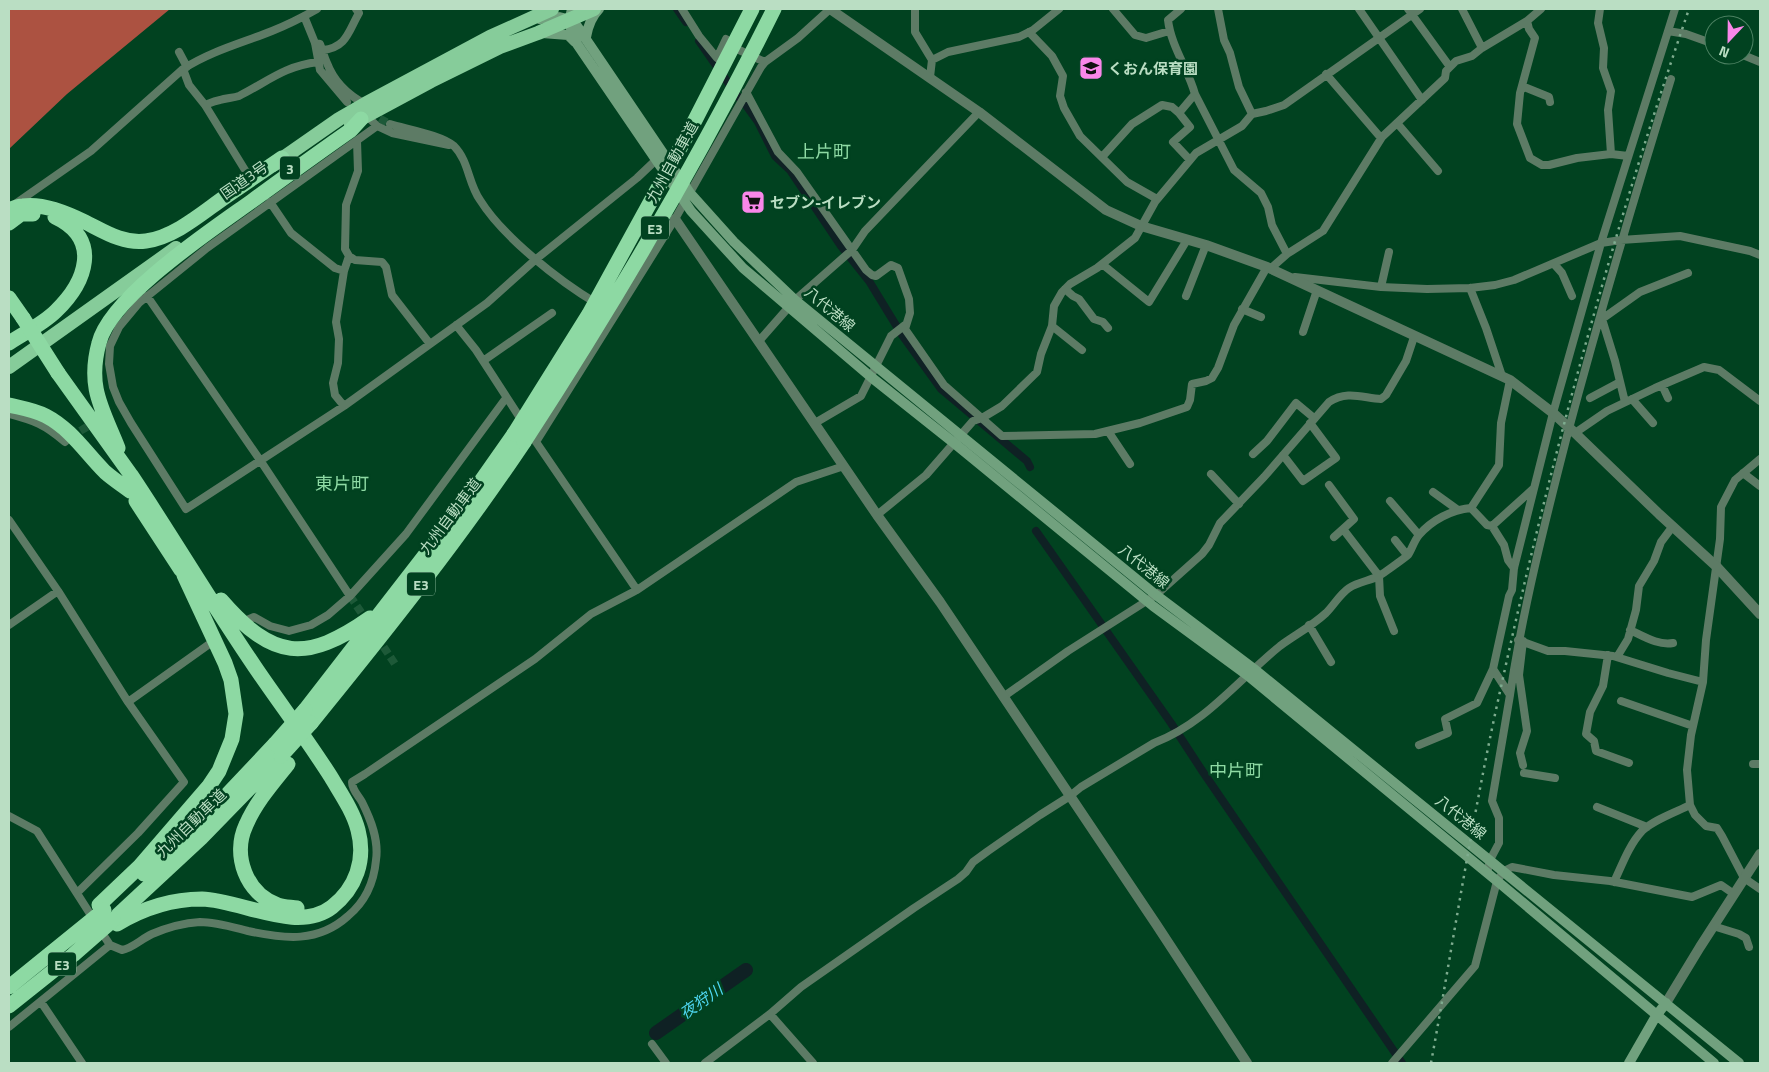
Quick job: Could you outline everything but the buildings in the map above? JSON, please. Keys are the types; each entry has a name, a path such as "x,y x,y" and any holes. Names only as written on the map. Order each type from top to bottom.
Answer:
{"highway":[{"name":"国道3号","path":"9,367 340,132 490,38 552,9"},
{"name":"国道3号","path":"9,360 282,158 339,119 367,116 431,81 500,47 538,34 571,14 594,9"},
{"path":"733,46 747,9"},
{"name":"九州自動車道","path":"310,722 391,600 467,500 525,439 589,314 691,128 752,9"},
{"name":"九州自動車道","path":"9,1006 73,955 108,914 201,838 310,722 377,642 478,508 525,439 599,322 659,221 756,46 774,9"},
{"path":"756,46 779,9"},
{"path":"130,474 96,395 94,377 96,358 99,341 109,321 121,306 166,265 351,130 367,116"},
{"path":"9,209 24,205 48,209 64,213 86,222 104,233 124,240 145,241 166,236 206,211 282,158"},
{"path":"9,223 21,214 39,214 57,218 73,228 84,245 85,264 76,288 56,311 9,344"},
{"path":"9,298 16,318 130,491 152,528 186,568 258,636 268,642 297,650 326,644 360,626 391,600"},
{"path":"54,375 130,474 186,568 340,809 350,833 352,855 349,872 342,885 333,895 323,902 308,908 277,905 262,896 247,879 240,856 240,843 245,827 281,754"},
{"path":"9,405 46,415 58,423 83,446 106,473 130,491"},
{"path":"14,983 108,914 140,866 209,786 219,771 232,739 236,714 231,680 186,568"},
{"path":"108,914 136,912 160,905 201,899 227,902 271,915 312,916 330,908 342,897 353,883 361,859 358,830 352,811 321,761 186,568"}],"main road":[{"path":"586,37 594,13 599,9"},
{"path":"526,22 571,14"},
{"name":"八代港線","path":"571,14 690,193 792,304 871,377 957,439 1156,595 1504,871 1739,1063"},
{"name":"八代港線","path":"571,14 572,34 577,44 685,202 743,268 876,366 957,439 1146,601 1251,672 1487,874 1714,1063"},
{"path":"538,34 547,32 568,36 577,44"},
{"path":"1629,1063 1656,1016 1666,1003"}],"street":[{"path":"9,209 91,151 185,66 214,52 273,31 317,9"},
{"path":"323,50 332,49 344,42 359,13 356,9"},
{"path":"682,9 699,36 718,58 726,39 737,48 765,62"},
{"path":"525,439 615,314 675,219 746,92 765,62 798,38 830,9 978,112 1106,210 1142,226 1206,245 1268,268 1506,378 1553,413 1572,430 1716,566 1760,614"},
{"path":"915,9 915,32 932,60 930,78"},
{"path":"932,60 948,52 1019,37 1058,12 1059,9"},
{"path":"1113,9 1135,35 1146,38 1169,31"},
{"path":"1181,9 1168,20 1169,31 1192,81 1195,94 1234,170 1261,193 1268,207 1272,225 1287,254"},
{"path":"1218,9 1224,40 1230,53 1239,86 1252,114"},
{"path":"1359,9 1422,100"},
{"path":"878,515 926,475 973,421 1002,406 1037,372 1041,354 1052,326 1054,306 1058,298 1065,289 1102,264 1135,238 1157,199 1196,153 1242,126 1252,114 1284,105 1378,38 1410,12 1420,9"},
{"path":"1462,9 1482,48"},
{"path":"905,325 905,329 944,385 1002,436 1095,434 1140,424 1187,407 1192,384 1212,378 1218,368 1242,309 1268,268 1323,231 1381,138 1445,78 1446,70 1456,61 1472,56 1527,21 1541,9"},
{"path":"1600,9 1598,23 1604,48 1603,68 1611,92 1608,110 1611,154"},
{"path":"1419,745 1448,733 1445,719 1477,703 1490,679 1512,590 1514,568 1553,413 1601,243 1674,9"},
{"path":"1410,12 1450,67"},
{"path":"304,16 315,42 320,70 347,102"},
{"path":"1527,21 1529,29 1536,38 1522,86 1517,124 1530,158 1542,165 1549,165 1577,158 1611,154 1628,156"},
{"path":"1668,30 1704,40"},
{"path":"1029,32 1052,56 1063,76 1060,96 1064,108 1080,136 1127,182 1157,199"},
{"path":"315,42 320,44 327,65 339,84 354,98 367,116 392,133 453,145"},
{"path":"179,52 185,66 189,85 205,105 245,170 253,178"},
{"path":"205,105 218,100 237,97 288,69 318,62"},
{"path":"1326,74 1381,138"},
{"path":"1487,874 1490,860 1499,843 1499,818 1492,801 1510,695 1542,532 1572,430 1621,240 1671,80"},
{"path":"1522,86 1549,97 1550,102"},
{"path":"746,92 778,152 797,172 852,250 872,275 876,276 891,265 898,268 909,299 910,313 905,325 892,336 861,396 815,423"},
{"path":"1179,113 1195,94"},
{"path":"1102,157 1132,124 1157,108 1166,105 1179,113 1190,127 1174,142 1190,160"},
{"path":"759,341 792,304 852,250 865,231 978,112"},
{"path":"367,116 357,140 358,171 346,205 345,249 349,256 361,261 382,262 386,267 392,295 430,344"},
{"path":"1397,122 1438,171"},
{"path":"390,124 440,138 453,145 464,159 473,190 487,212 535,260 590,299 615,314"},
{"path":"357,140 270,202 147,296 119,327 110,346 109,364 118,407 186,510 344,406 487,303 535,260 637,178 656,160"},
{"path":"270,202 291,233 335,268 344,271"},
{"path":"675,219 844,466 940,602 1247,1063"},
{"path":"1285,276 1381,287 1470,288 1495,285 1555,265 1601,243 1680,236 1750,251 1760,255"},
{"path":"1102,264 1149,302 1187,240"},
{"path":"1186,296 1206,245"},
{"path":"1381,287 1389,252"},
{"path":"344,406 335,396 333,383 338,363 340,338 336,322 344,271 349,256"},
{"path":"1555,265 1562,273 1572,296"},
{"path":"1653,423 1628,401 1620,382 1602,319 1640,292 1688,273"},
{"path":"705,1063 770,1014 801,987 914,908 958,880 973,862 1081,787 1154,743 1182,729 1217,703 1279,647 1325,614 1347,589 1379,576 1408,556 1419,535 1431,522 1458,510 1471,508 1498,465 1506,378 1470,288"},
{"path":"1065,289 1079,299 1094,319 1103,322 1108,328"},
{"path":"1303,332 1317,290"},
{"path":"147,296 260,460 350,596"},
{"path":"1242,309 1261,317"},
{"path":"483,361 552,313"},
{"path":"456,325 483,361 506,398 525,439 637,590"},
{"path":"1052,326 1082,350"},
{"path":"1003,697 1068,651 1156,595 1202,554 1220,524 1334,398 1364,395 1381,399 1386,395 1406,361 1414,336"},
{"path":"1572,430 1607,411 1704,367 1719,370 1760,401"},
{"path":"1590,398 1620,382"},
{"path":"1662,385 1668,398"},
{"path":"247,620 254,617 270,626 289,631 311,626 328,615 350,596 406,534 506,398"},
{"path":"1253,454 1267,441 1296,403 1312,421 1336,458 1303,481 1283,455"},
{"path":"9,414 30,419 49,428 65,442 69,438"},
{"path":"1108,431 1130,464"},
{"path":"1760,459 1735,480 1721,507 1720,539 1706,640 1703,682 1687,770 1690,805 1695,815 1706,826 1716,828 1744,878 1760,889"},
{"path":"9,816 37,831 110,945 122,950 152,934 200,922 226,924 267,935 301,937 328,931 342,922 363,900 375,871 377,859 373,826 352,786 352,782 535,659 592,614 637,590 796,482 844,466"},
{"path":"1743,473 1760,486"},
{"path":"1211,474 1239,504"},
{"path":"1330,485 1354,519 1334,536"},
{"path":"1492,526 1533,489"},
{"path":"1432,492 1458,510"},
{"path":"1390,501 1419,535"},
{"path":"1471,508 1487,525 1492,526 1504,545 1508,560 1514,568"},
{"path":"9,520 58,590 128,702 184,782 138,833 77,893"},
{"path":"1617,657 1628,638 1636,610 1639,586 1654,561 1660,542 1672,526"},
{"path":"1343,529 1379,576 1380,596 1394,631"},
{"path":"1395,540 1408,556"},
{"path":"9,625 58,590"},
{"path":"1309,625 1330,662"},
{"path":"1630,630 1658,642 1672,643"},
{"path":"1521,640 1548,651 1617,657 1703,682"},
{"path":"1521,640 1519,675 1526,731 1520,754 1523,769 1555,778"},
{"path":"128,702 208,645"},
{"path":"1608,655 1603,686 1590,712 1586,734 1594,741 1596,751 1630,763"},
{"path":"1493,669 1510,695"},
{"path":"1621,701 1694,726"},
{"path":"1614,882 1630,849 1642,832 1647,827 1690,805"},
{"path":"1597,807 1647,827"},
{"path":"1666,1003 1760,854"},
{"path":"1392,1063 1475,966 1497,881 1504,871 1512,867 1554,875 1614,882 1692,897 1721,885 1734,894"},
{"path":"1714,926 1746,938 1749,947"},
{"path":"9,1027 110,945"},
{"path":"41,1002 82,1063"},
{"path":"770,1014 813,1063"},
{"path":"652,1044 666,1063"}],"shaded area":[{"path":"9,9 170,9 67,94 9,149"}],"waterway":[{"path":"677,9 686,22"},
{"path":"699,41 738,97"},
{"path":"745,104 758,122 775,156 790,170 841,246 869,281 902,335 941,389 1027,461 1030,467"},
{"path":"1036,531 1171,723 1402,1063"},
{"name":"夜狩川","path":"656,1033 746,970"}],"tunnel":[{"path":"369,113 390,124"},
{"path":"70,437 95,422"},
{"path":"350,596 367,621"},
{"path":"377,637 397,667"}],"railway":[{"path":"1431,1063 1491,734 1520,601 1585,345 1635,176 1689,9"}],"place":[{"name":"くおん保育園","path":"1091,68"},
{"name":"セブン-イレブン","path":"753,202"}],"district":[{"name":"上片町","path":"824,151"},
{"name":"東片町","path":"342,483"},
{"name":"中片町","path":"1236,770"}]}
